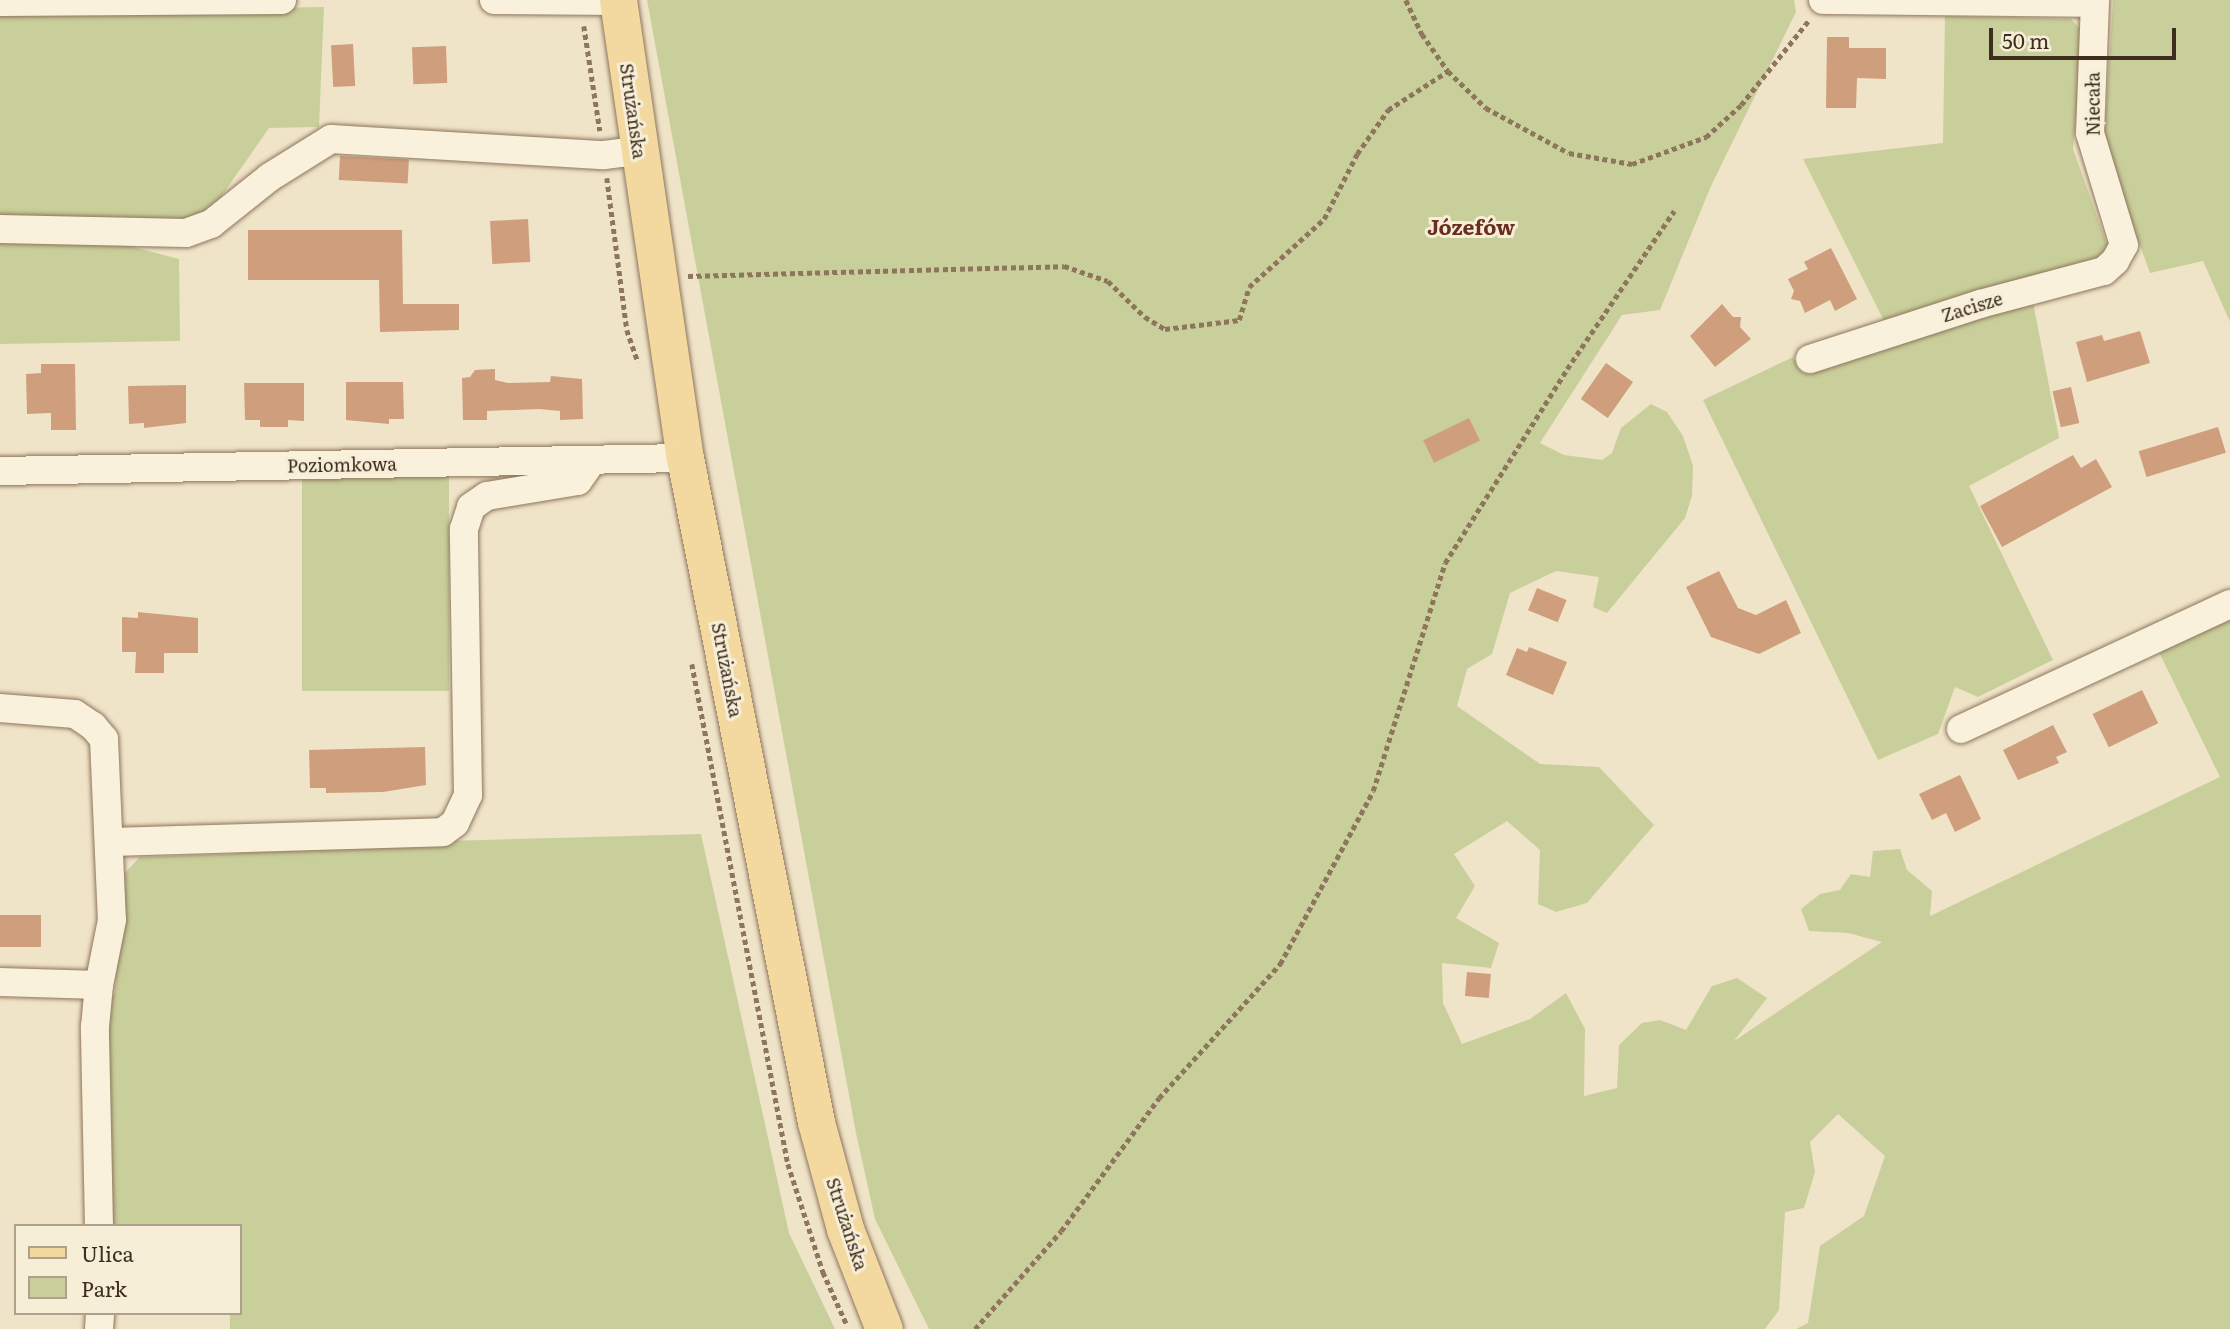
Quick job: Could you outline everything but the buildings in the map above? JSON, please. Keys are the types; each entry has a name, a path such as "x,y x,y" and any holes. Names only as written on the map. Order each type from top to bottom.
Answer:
{"main road":[{"name":"Strużańska","path":"618,0 685,458 816,1122 845,1229 884,1329"}],"street":[{"path":"0,2 282,0"},
{"path":"494,0 618,0"},
{"path":"1823,0 2095,2"},
{"name":"Niecała","path":"2095,2 2090,133 2124,244"},
{"path":"0,229 186,233 211,224 270,177 331,139 604,155 639,152"},
{"name":"Zacisze","path":"1810,359 1980,304 2105,271 2124,244"},
{"name":"Poziomkowa","path":"0,471 685,458"},
{"path":"111,842 443,832 455,823 468,795 464,529 471,507 487,496 578,481 592,461"},
{"path":"1961,729 2230,604"},
{"path":"0,708 75,714 93,726 104,740 111,842 112,920 99,985 95,1027 99,1224"},
{"path":"0,982 99,985"}],"path":[{"path":"1406,0 1422,34 1448,71 1486,108 1569,153 1632,164 1706,137 1749,95 1823,0"},
{"path":"580,1 627,330 639,367"},
{"path":"677,276 1064,266 1108,281 1145,317 1165,329 1239,320 1249,287 1324,219 1357,154 1388,110 1448,71"},
{"path":"975,1329 1061,1231 1159,1098 1280,964 1373,791 1445,563 1567,369 1674,211"}],"green space":[{"path":"647,0 1794,0 1796,12 1711,186 1660,310 1622,315 1540,443 1564,455 1602,460 1612,453 1621,428 1651,404 1667,412 1683,436 1693,466 1692,496 1685,518 1607,613 1593,607 1599,577 1556,571 1510,593 1492,654 1467,669 1457,706 1540,764 1599,767 1654,825 1587,903 1556,912 1538,904 1540,850 1507,821 1454,854 1475,886 1456,918 1499,943 1491,968 1442,963 1443,1003 1462,1044 1530,1019 1566,993 1585,1029 1584,1096 1617,1088 1619,1045 1642,1023 1660,1020 1686,1030 1712,986 1737,978 1767,998 1734,1041 1882,942 1848,933 1809,931 1801,909 1820,894 1840,890 1851,874 1870,877 1873,851 1900,849 1907,870 1932,891 1930,916 2220,777 2156,646 2230,610 2230,1329 1796,1329 1808,1323 1820,1246 1864,1216 1885,1156 1838,1114 1810,1142 1815,1172 1804,1208 1785,1212 1779,1310 1765,1329 929,1329 875,1219 856,1133"},
{"path":"2113,0 2230,0 2230,322 2203,261 2150,273 2104,146"},
{"path":"324,7 319,127 269,128 209,214 110,241 179,259 180,341 0,344 0,13"},
{"path":"1945,16 2071,19 2084,33 2073,149 2108,247 2099,263 1884,321 1803,159 1943,143"},
{"path":"2033,302 2059,438 1969,486 2053,660 1978,697 1955,687 1938,734 1878,760 1703,400 1793,357 1803,373 1824,361"},
{"path":"302,475 449,475 449,691 302,691"},
{"path":"701,834 789,1233 835,1329 230,1329 230,1315 242,1315 242,1224 112,1224 103,1014 115,992 123,875 140,857 232,854 260,846"}],"district":[{"name":"Józefów","path":"1471,226"}]}
